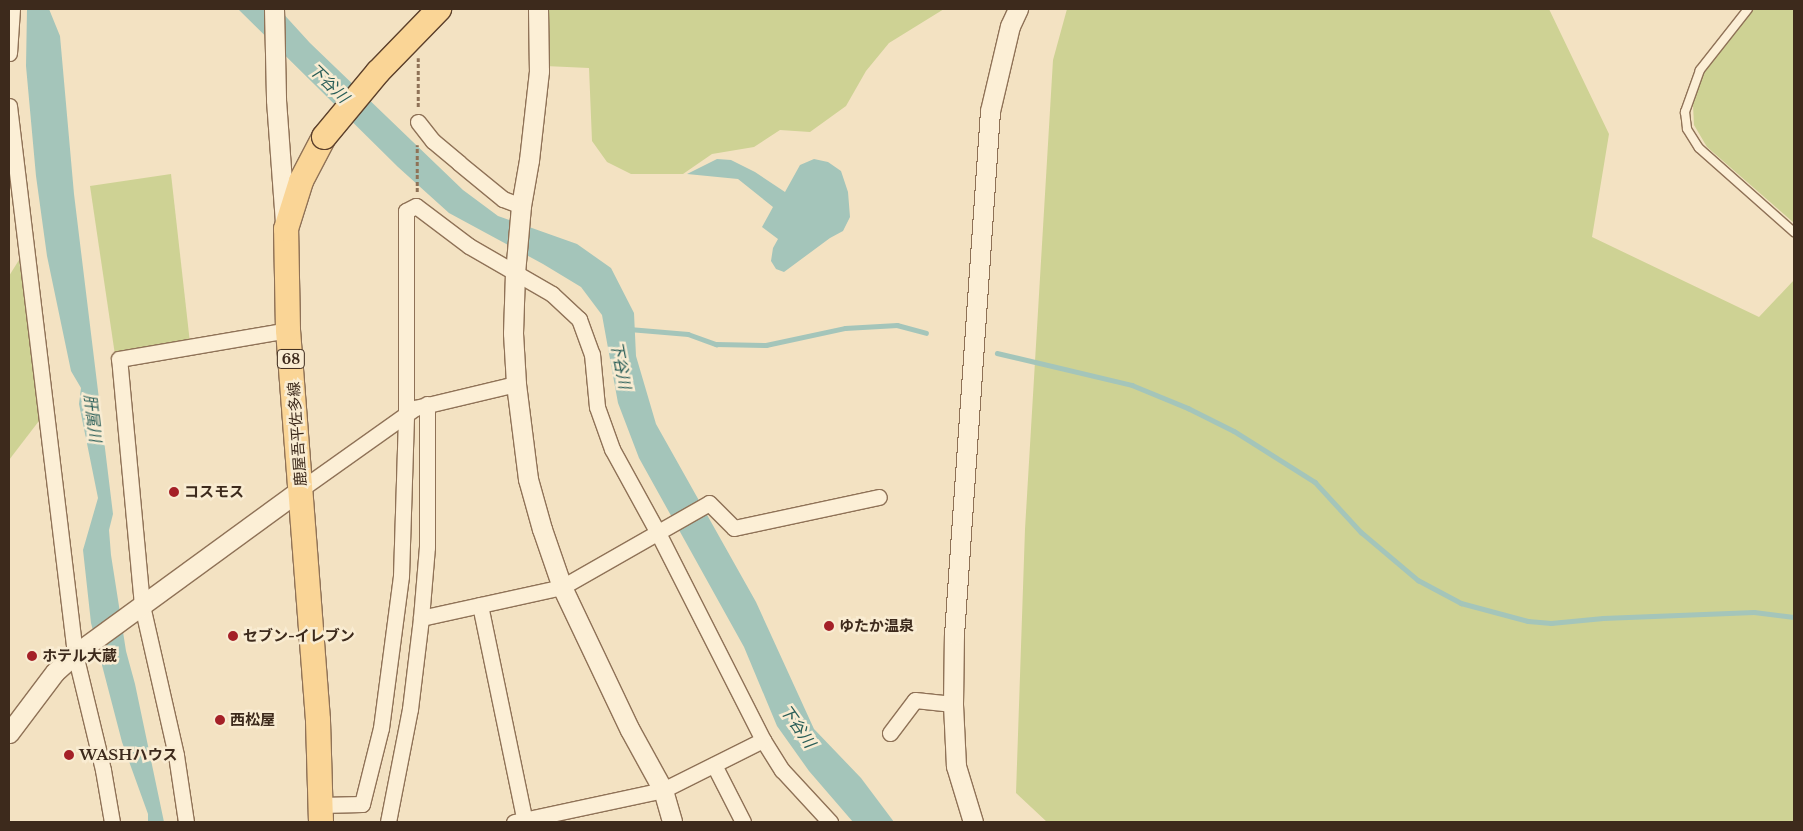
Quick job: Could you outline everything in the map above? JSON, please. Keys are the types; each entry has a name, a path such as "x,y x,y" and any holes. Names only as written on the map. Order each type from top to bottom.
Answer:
{"main road":[{"name":"鹿屋吾平佐多線","path":"321,813 318,720 288,330 286,229 301,181 324,137 378,72 439,9"}],"street":[{"path":"9,53 12,9"},
{"path":"274,9 276,100 286,229"},
{"path":"538,9 539,71 529,160 521,206 515,273 513,333 516,384 528,479 542,530 562,587 630,730 663,790 672,822"},
{"path":"973,822 956,766 953,704 954,635 990,111 1010,26 1018,9"},
{"path":"9,106 80,650 112,822"},
{"path":"418,122 433,141 503,199 521,206"},
{"path":"321,813 362,804 381,728 401,576 406,414 406,211 416,206 469,246 486,254 552,294 579,319 592,354 597,407 612,449 658,533 763,740 782,770 830,822"},
{"path":"186,822 176,755 142,605 119,359 288,330"},
{"path":"9,733 55,672 80,650 406,414 415,408 427,404 516,384"},
{"path":"388,822 410,709 421,618 427,547 427,404"},
{"path":"421,618 562,587 709,502 734,528 879,497"},
{"path":"480,605 521,821 663,790 763,740"},
{"path":"890,733 915,700 953,704"},
{"path":"714,765 743,822"}],"lane":[{"path":"1748,9 1700,70 1685,112 1687,129 1700,148 1794,232"}],"path":[{"path":"416,206 418,68"}],"green space":[{"path":"542,9 944,9 889,43 866,71 846,106 810,132 780,130 754,147 712,154 683,174 631,174 607,162 592,141 589,68 545,66"},
{"path":"1067,9 1549,9 1609,134 1592,237 1759,317 1794,280 1794,822 1047,822 1016,793 1025,529 1053,60"},
{"path":"1752,9 1794,9 1794,223 1707,147 1694,125 1693,105 1699,82 1708,65"},
{"path":"171,174 190,343 115,355 90,186"},
{"path":"19,260 42,417 9,460 9,276"}],"water":[{"name":"肝属川","path":"27,9 49,9 60,36 74,194 113,514 109,530 111,555 126,651 135,684 164,822 148,822 148,814 122,742 91,623 83,550 98,498 79,404 81,388 71,371 47,256 36,176 26,66"},
{"name":"下谷川","path":"238,9 279,9 310,43 463,190 498,216 577,244 611,268 634,313 636,356 656,424 756,602 814,729 861,778 894,822 853,822 809,771 777,726 744,647 639,458 618,403 602,315 581,287 449,213 398,167"},
{"path":"717,159 731,160 755,172 785,192 800,165 814,159 828,162 841,171 848,192 850,217 843,231 830,238 784,272 776,269 771,261 773,248 778,239 762,227 773,207 738,179 687,174"}],"waterway":[{"path":"629,329 688,334 716,344 766,345 845,328 897,325 926,333"},
{"path":"997,353 1132,385 1188,408 1234,431 1315,482 1361,532 1418,580 1461,603 1528,621 1551,623 1603,618 1754,612 1794,617"}],"place":[{"name":"コスモス","path":"174,492"},
{"name":"ゆたか温泉","path":"829,626"},
{"name":"セブン-イレブン","path":"233,636"},
{"name":"ホテル大蔵","path":"32,656"},
{"name":"西松屋","path":"220,720"},
{"name":"WASHハウス","path":"69,755"}]}
